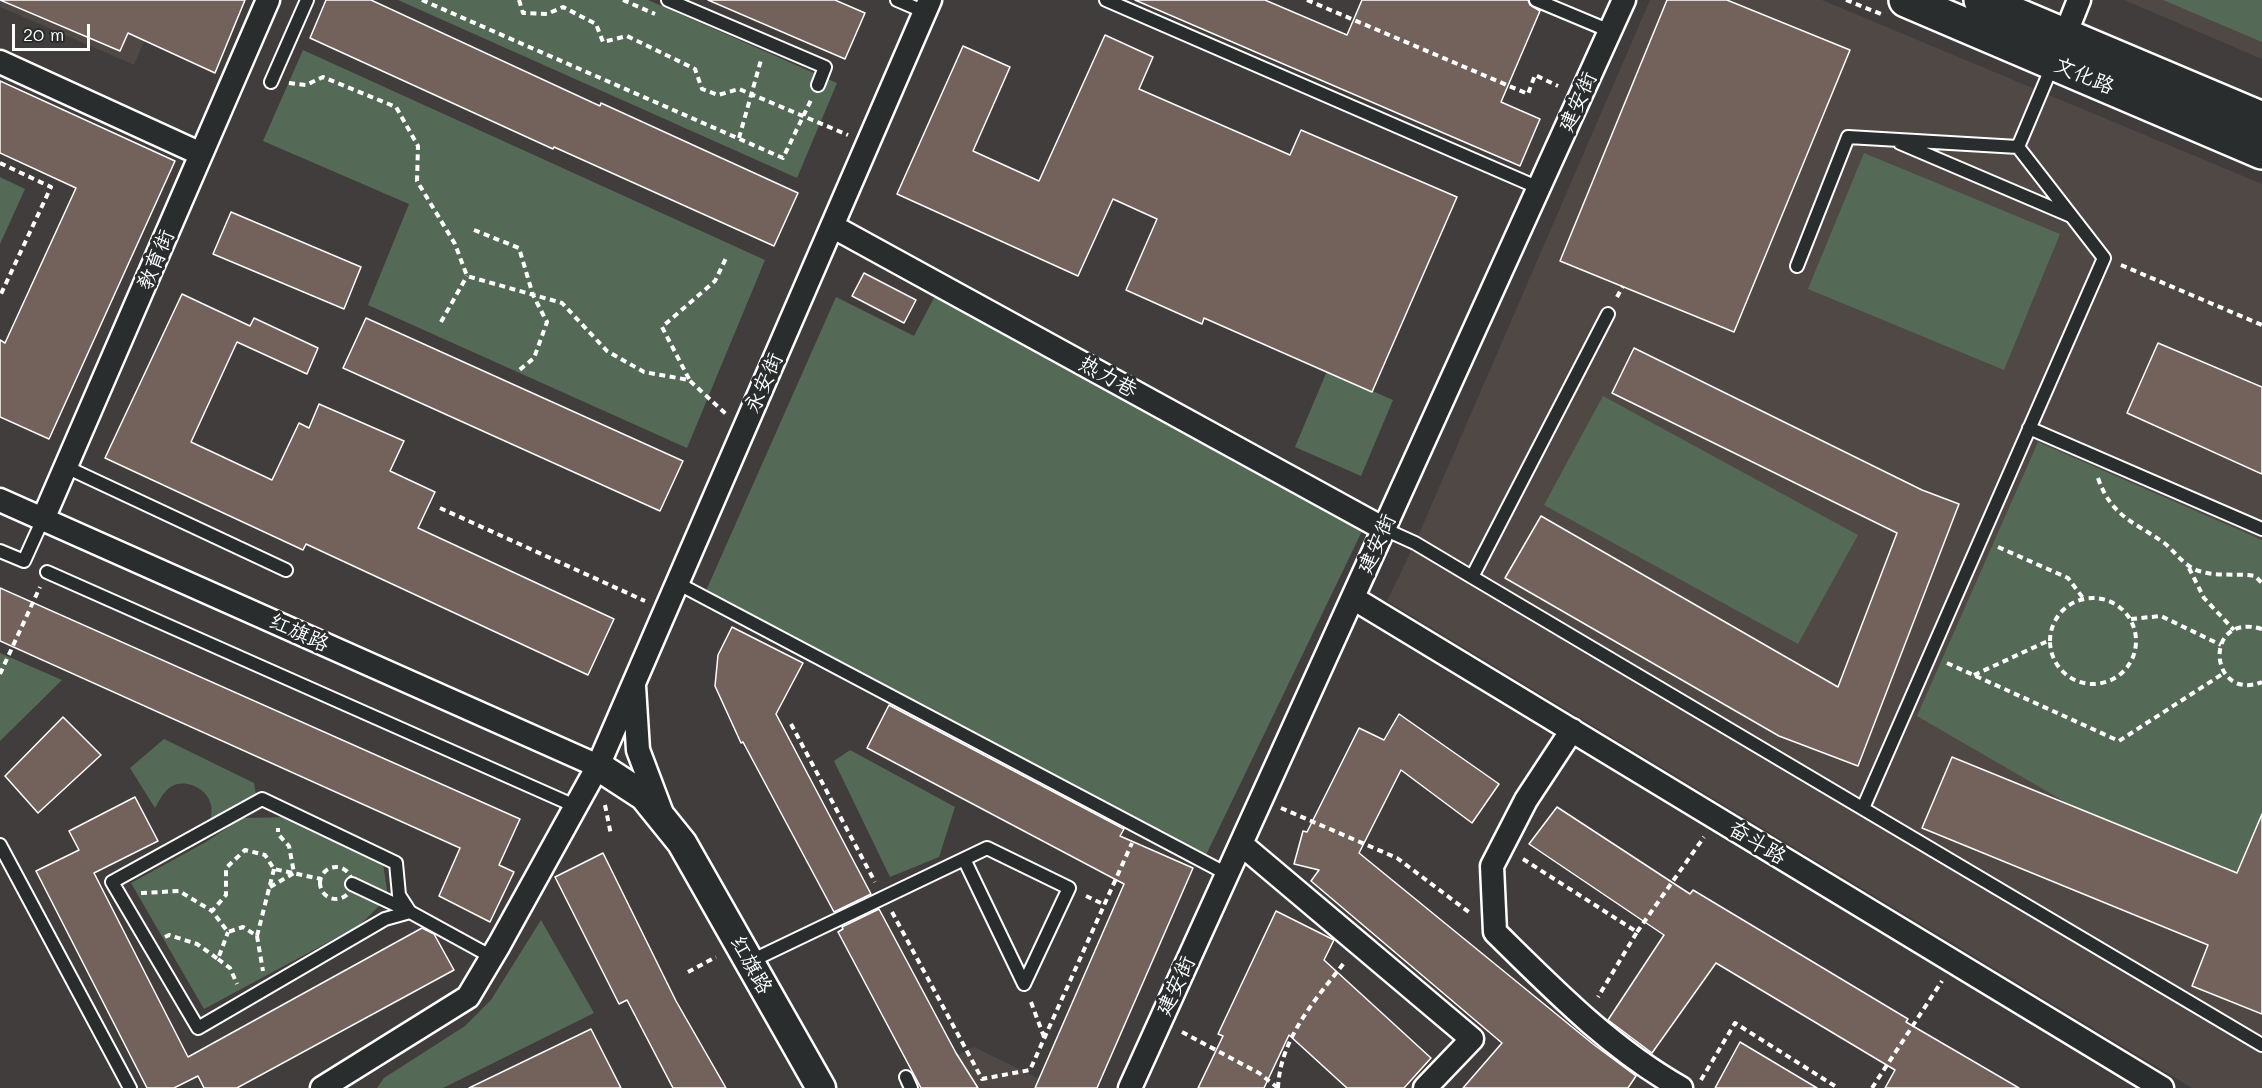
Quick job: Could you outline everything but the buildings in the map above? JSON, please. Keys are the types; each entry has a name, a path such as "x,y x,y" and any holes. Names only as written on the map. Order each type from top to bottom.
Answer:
{"main road":[{"name":"文化路","path":"1906,0 2059,49 2262,119"},
{"name":"文化路","path":"1981,0 2059,49 2262,152"}],"street":[{"name":"教育街","path":"43,519 268,0"},
{"name":"建安街","path":"1130,1088 1624,0"},
{"path":"2059,49 2079,0"},
{"name":"永安街","path":"335,1084 468,997 598,766 928,6"},
{"path":"0,62 201,154"},
{"name":"热力巷","path":"832,226 1384,529"},
{"name":"红旗路","path":"0,500 598,766 644,796 674,833 821,1088"},
{"name":"奋斗路","path":"1353,598 2162,1088"},
{"path":"634,683 638,750 674,833"},
{"path":"1572,730 1526,800 1492,866 1495,932 1563,1000 1648,1069 1681,1088"},
{"path":"1241,844 1472,1039 1425,1088"}],"lane":[{"path":"271,82 306,0"},
{"path":"668,0 825,67 818,85"},
{"path":"897,0 928,6"},
{"path":"1106,0 1539,188"},
{"path":"1536,0 1611,31"},
{"path":"2018,147 2059,49"},
{"path":"1797,266 1848,137 2018,147 2104,258 1863,808"},
{"path":"1890,140 2072,217"},
{"path":"1472,577 1608,314"},
{"path":"2029,428 2262,529"},
{"path":"66,467 286,570"},
{"path":"0,551 24,561 43,519"},
{"path":"1384,529 1415,543 2262,1045"},
{"path":"47,572 575,806"},
{"path":"677,583 1227,874"},
{"path":"262,799 396,863 399,896 410,912 385,919 198,1028 112,882 262,799"},
{"path":"0,845 130,1088"},
{"path":"749,962 987,848 1069,888 1024,984"},
{"path":"964,859 1024,984"},
{"path":"352,884 410,912 492,957"},
{"path":"385,919 399,896"}],"path":[{"path":"423,0 783,158 818,85"},
{"path":"519,0 524,14 547,14 563,7 596,24 603,42 627,36 695,69 702,89 718,96 739,89 867,144"},
{"path":"622,0 665,19"},
{"path":"1307,0 1528,94 1535,75 1581,95"},
{"path":"750,56 770,64"},
{"path":"739,138 761,60"},
{"path":"271,82 306,84 323,77 396,107 418,146 417,181 455,244 467,276"},
{"path":"0,163 51,187 0,296"},
{"path":"474,230 519,248 533,295 547,322 534,358 517,372"},
{"path":"728,256 715,281 662,327 689,380 743,430"},
{"path":"2104,258 2262,325"},
{"path":"467,276 562,303 607,351 644,372 689,380"},
{"path":"441,322 467,276"},
{"path":"2090,455 2104,495 2126,520 2162,542 2188,567 2204,598 2234,630"},
{"path":"440,508 626,592"},
{"path":"1981,540 2068,578 2083,598"},
{"path":"2188,567 2202,572 2255,576 2262,583"},
{"path":"0,674 36,596"},
{"path":"2097,597 2122,608 2131,618 2136,631 2133,658 2124,671 2113,680 2098,684 2084,683 2070,677 2059,667 2052,654 2050,640 2052,626 2060,613 2070,604 2083,598 2097,597"},
{"path":"2131,618 2161,616 2221,645"},
{"path":"2262,629 2243,626 2234,630 2226,636 2218,654 2224,673 2240,684 2250,686 2262,682"},
{"path":"1974,675 2050,640"},
{"path":"1930,655 2119,741 2224,673"},
{"path":"790,724 982,1079 1030,1070 1139,827"},
{"path":"1261,800 1397,858 1495,932"},
{"path":"279,806 278,834 289,846 294,873"},
{"path":"1585,1018 1637,932 1717,818"},
{"path":"1502,846 1637,932"},
{"path":"212,911 226,895 226,868 245,850 265,855 274,869 321,879"},
{"path":"267,988 256,936 274,869"},
{"path":"269,888 294,873"},
{"path":"118,894 179,891 212,911 228,932"},
{"path":"228,932 243,927 256,936"},
{"path":"219,959 228,932"},
{"path":"149,945 170,935 198,944 230,968 245,1001"},
{"path":"1278,1088 1279,1069 1303,1015 1359,943"},
{"path":"1872,1088 1955,962"},
{"path":"1024,984 1044,1038"},
{"path":"1160,1021 1259,1073 1278,1088"},
{"path":"1696,1088 1735,1023 1838,1088"}],"shaded area":[{"path":"0,0 162,0 134,65 0,7"},
{"path":"1650,0 1822,0 2262,184 2262,1088 2192,1088 1387,601 1415,543"},
{"path":"2124,0 2262,0 2262,59"},
{"path":"974,1047 1058,1088 901,1088 899,1084"}],"green space":[{"path":"398,0 648,0 837,83 797,178"},
{"path":"2163,0 2262,0 2262,42"},
{"path":"303,50 765,260 687,448 368,305 409,204 263,141"},
{"path":"1864,153 2060,234 2004,370 1808,289"},
{"path":"0,177 25,189 0,244"},
{"path":"936,294 1364,527 1205,857 705,593 836,297 914,336"},
{"path":"1327,371 1393,400 1361,476 1295,447"},
{"path":"1603,396 1858,535 1798,644 1544,505"},
{"path":"2038,442 2262,540 2262,916 1917,716"},
{"path":"0,653 62,680 0,741"},
{"path":"164,739 254,783 256,795 211,820 211,805 205,793 194,786 181,783 169,788 155,808 130,768"},
{"path":"850,750 955,807 939,857 890,877 834,761"},
{"path":"292,817 383,863 388,897 360,925 204,1009 131,883 206,842 242,818"},
{"path":"541,920 594,1013 443,1088 377,1088 384,1078 465,1026 491,1000"}]}
